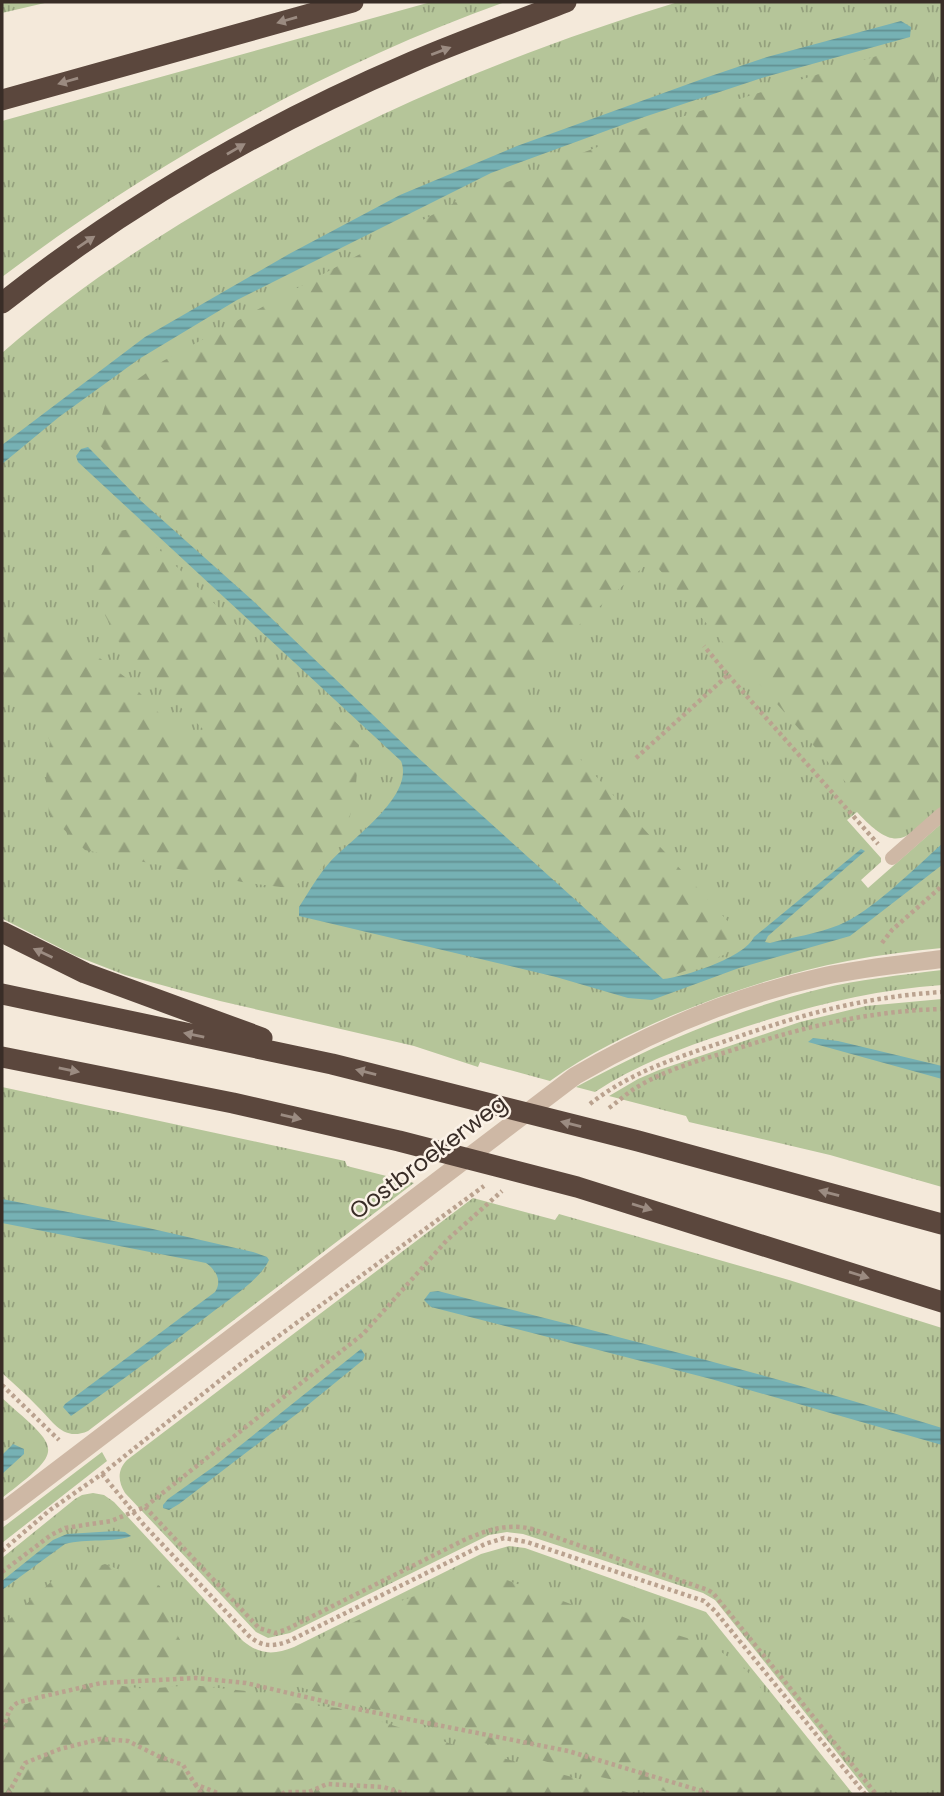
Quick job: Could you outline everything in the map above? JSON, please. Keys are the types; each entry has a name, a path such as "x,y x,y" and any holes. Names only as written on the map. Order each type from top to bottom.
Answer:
{"highway":[{"path":"2,100 353,2"},
{"path":"2,303 29,281 176,183 244,145 412,62 566,2"},
{"path":"2,314 29,281"},
{"path":"2,932 85,973 332,1064"},
{"path":"2,995 332,1064 638,1141 942,1224"},
{"path":"2,1057 233,1103 400,1141 577,1187 942,1302"}],"street":[{"name":"Oostbroekerweg","path":"2,1512 575,1076 647,1038 746,999 799,982 863,969 942,959"}],"lane":[{"path":"892,858 942,814"}],"path":[{"path":"704,646 892,858"},
{"path":"636,758 728,675"},
{"path":"863,969 892,930 942,886"},
{"path":"603,1112 638,1086 659,1076 785,1033 856,1016 942,1009"},
{"path":"2,1572 51,1535 65,1528 111,1521 145,1507 363,1334 447,1240 506,1187"},
{"path":"2,1385 75,1456"},
{"path":"2,1551 50,1510 102,1474 249,1636 269,1646 289,1641 485,1544 505,1538 527,1542 704,1601 865,1794"},
{"path":"145,1507 258,1628 267,1632 285,1630 464,1540 488,1530 513,1526 532,1529 708,1590 740,1625 876,1794"},
{"path":"2,1729 12,1706 19,1702 101,1683 196,1678 246,1683 357,1709 568,1751 712,1794"},
{"path":"8,1794 25,1763 60,1749 100,1740 128,1741 183,1765 202,1794"},
{"path":"195,1784 220,1794"},
{"path":"282,1794 309,1792 327,1784 383,1787 406,1794"}],"green space":[{"path":"2,2 49,2 2,13"},
{"path":"431,2 505,2 373,56 243,121 119,195 2,277 2,121"},
{"path":"678,2 942,2 942,808 909,835 900,838 881,834 857,812 847,820 881,858 881,862 861,880 868,888 942,823 942,948 837,963 772,979 673,1015 625,1037 550,1081 480,1062 478,1067 414,1046 220,1001 125,975 76,956 3,919 2,353 56,308 142,248 286,163 394,109 505,62"},
{"path":"912,45 928,53 942,105 942,795 908,826 884,826 651,560 513,685 732,926 736,942 726,954 670,977 660,976 145,501 95,439 106,402 163,361 456,202 649,127"},
{"path":"137,528 359,745 355,798 343,841 317,874 289,888 247,883 85,850 49,815 46,778 50,741 33,710 6,692 4,664 11,613 34,609 125,677 184,740 206,732 124,652 90,586 97,563 113,532"},
{"path":"942,970 942,985 859,996 807,1008 676,1051 643,1065 595,1092 576,1087 665,1043 757,1007 835,986"},
{"path":"942,999 942,1187 830,1155 689,1122 686,1116 609,1096 659,1070 800,1022 866,1006"},
{"path":"2,1087 345,1161 347,1166 414,1183 88,1431 72,1434 54,1424 2,1373"},
{"path":"473,1198 555,1220 559,1214 789,1280 942,1328 942,1794 870,1794 715,1600 703,1593 523,1534 507,1532 489,1535 290,1633 268,1638 256,1632 125,1493 120,1476 121,1468 127,1460"},
{"path":"2,1398 36,1429 45,1439 48,1449 46,1458 38,1469 2,1498"},
{"path":"102,1452 107,1461 2,1543 2,1528"},
{"path":"93,1493 104,1495 114,1502 243,1641 261,1651 274,1652 294,1647 481,1554 509,1546 525,1548 706,1612 853,1794 2,1794 2,1558 75,1499"},
{"path":"105,1564 160,1586 164,1612 194,1664 185,1677 86,1677 57,1692 37,1698 9,1701 2,1710 2,1626 52,1581"},
{"path":"473,1575 507,1580 576,1606 606,1610 638,1623 713,1646 746,1670 847,1794 677,1794 587,1774 303,1688 275,1676 273,1664 332,1632 398,1602"},
{"path":"91,1682 146,1689 191,1685 246,1691 286,1702 338,1708 455,1745 634,1794 2,1794 2,1716 15,1708"}],"water":[{"path":"901,21 911,27 910,37 765,77 644,117 491,173 237,300 139,359 59,417 2,464 2,445 145,337 289,254 400,195 517,146 705,78 767,57"},
{"path":"88,447 140,500 251,599 414,754 663,979 699,970 739,952 861,849 865,851 768,936 765,942 814,933 851,919 892,889 942,844 942,865 850,936 739,968 652,1000 628,998 556,977 299,916 299,907 326,867 390,802 399,788 403,774 401,761 78,462 76,456 81,449"},
{"path":"813,1038 838,1041 942,1066 942,1079 808,1042"},
{"path":"2,1199 144,1227 253,1252 269,1260 265,1268 243,1290 71,1416 63,1407 65,1404 215,1292 217,1276 206,1263 2,1223"},
{"path":"438,1291 754,1373 880,1409 942,1428 942,1445 711,1379 431,1307 424,1300 430,1292"},
{"path":"361,1349 365,1355 363,1360 298,1413 179,1504 169,1510 163,1508 168,1499 216,1465"},
{"path":"13,1444 24,1449 24,1454 2,1474 2,1455"},
{"path":"115,1531 131,1536 65,1544 2,1590 2,1581 53,1540 67,1534"}]}
